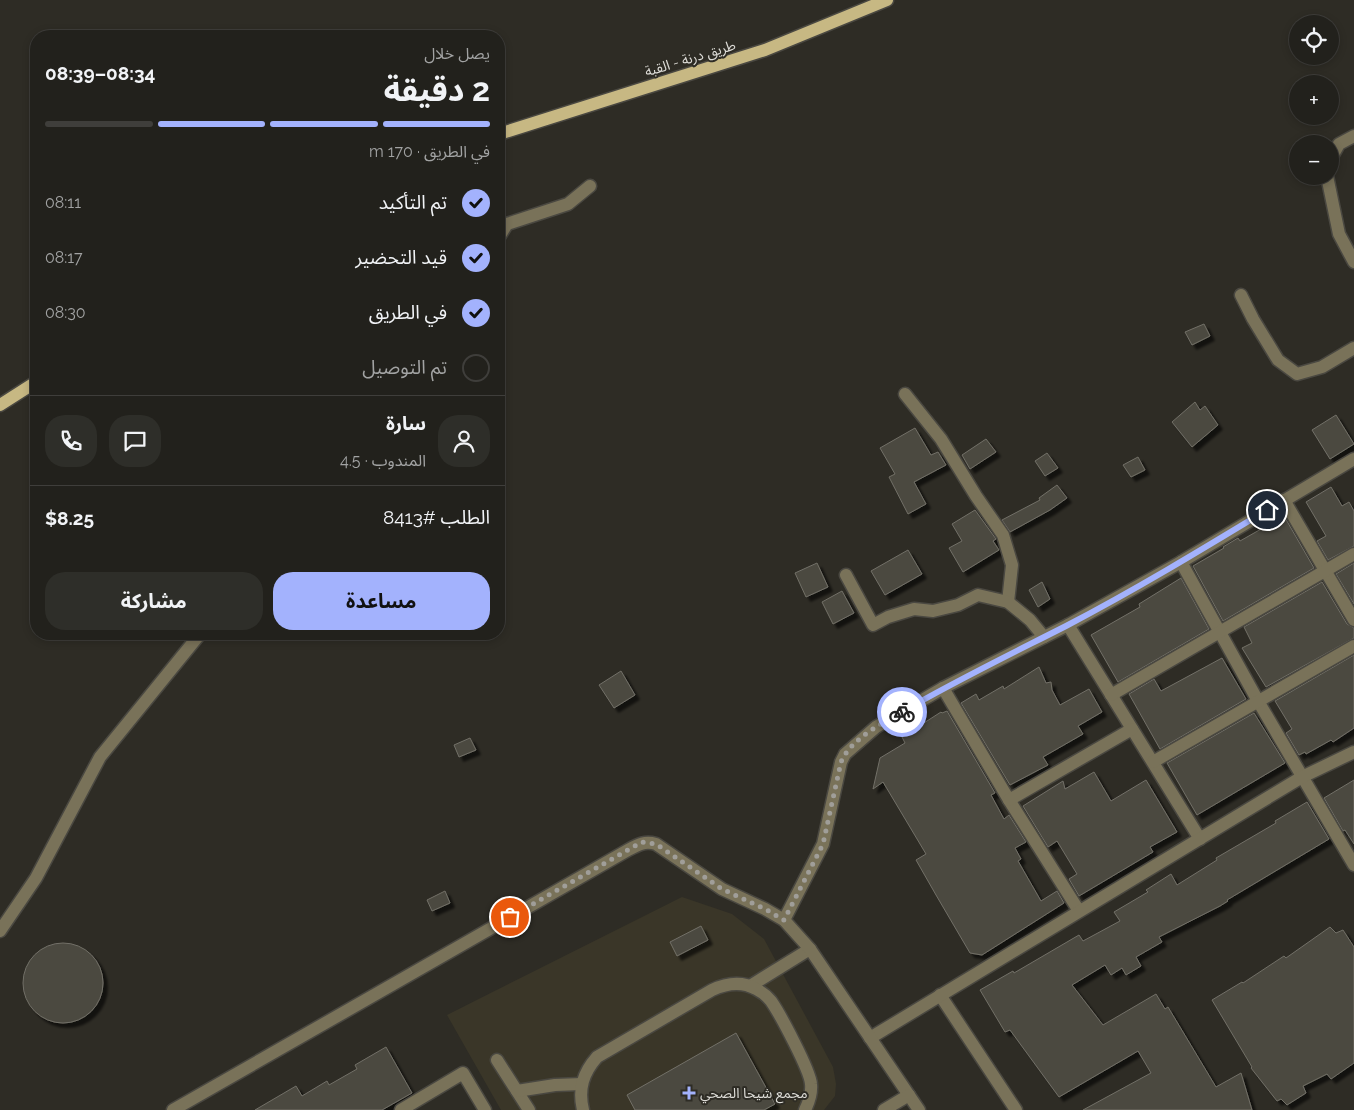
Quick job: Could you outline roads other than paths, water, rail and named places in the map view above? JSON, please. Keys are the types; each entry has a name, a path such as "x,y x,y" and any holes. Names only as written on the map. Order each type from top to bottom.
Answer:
{"main road":[{"name":"طريق درنة - القبة","path":"505,132 765,50 887,0"},
{"path":"0,404 30,386"}],"street":[{"path":"1339,144 1354,136"},
{"path":"1330,185 1339,234 1354,262"},
{"path":"505,228 507,224 568,204 590,186"},
{"path":"1241,294 1253,320 1278,360 1297,374 1322,367 1354,348"},
{"path":"905,394 941,439 1004,536 1012,566 1008,602"},
{"path":"784,920 823,844 841,762 845,754 876,726 943,688 1068,625 1181,562 1354,459"},
{"path":"1284,500 1354,620"},
{"path":"1111,695 1354,554"},
{"path":"1181,562 1258,702 1354,863"},
{"path":"846,576 873,625 888,617 914,609 933,611 958,605 978,595 1008,602 1030,620 1044,637"},
{"path":"1068,625 1200,838"},
{"path":"0,931 36,878 100,757 195,640"},
{"path":"1153,762 1354,646"},
{"path":"943,688 1009,800 1079,911"},
{"path":"1009,800 1132,729"},
{"path":"870,1038 1302,777 1354,752"},
{"path":"173,1110 642,842 656,844 722,889 784,920 810,949 919,1110"},
{"path":"750,986 810,949"},
{"path":"583,1110 580,1093 582,1084 590,1065 597,1057 721,986 740,984 750,986 765,994 771,1001 806,1068 810,1076 811,1094 805,1110"},
{"path":"940,995 1016,1110"},
{"path":"497,1060 529,1110"},
{"path":"401,1110 464,1073 485,1110"},
{"path":"517,1091 555,1085 582,1084"},
{"path":"884,1110 909,1095"}],"place":[{"name":"مجمع شيحا الصحي","path":"689,1093"}]}
